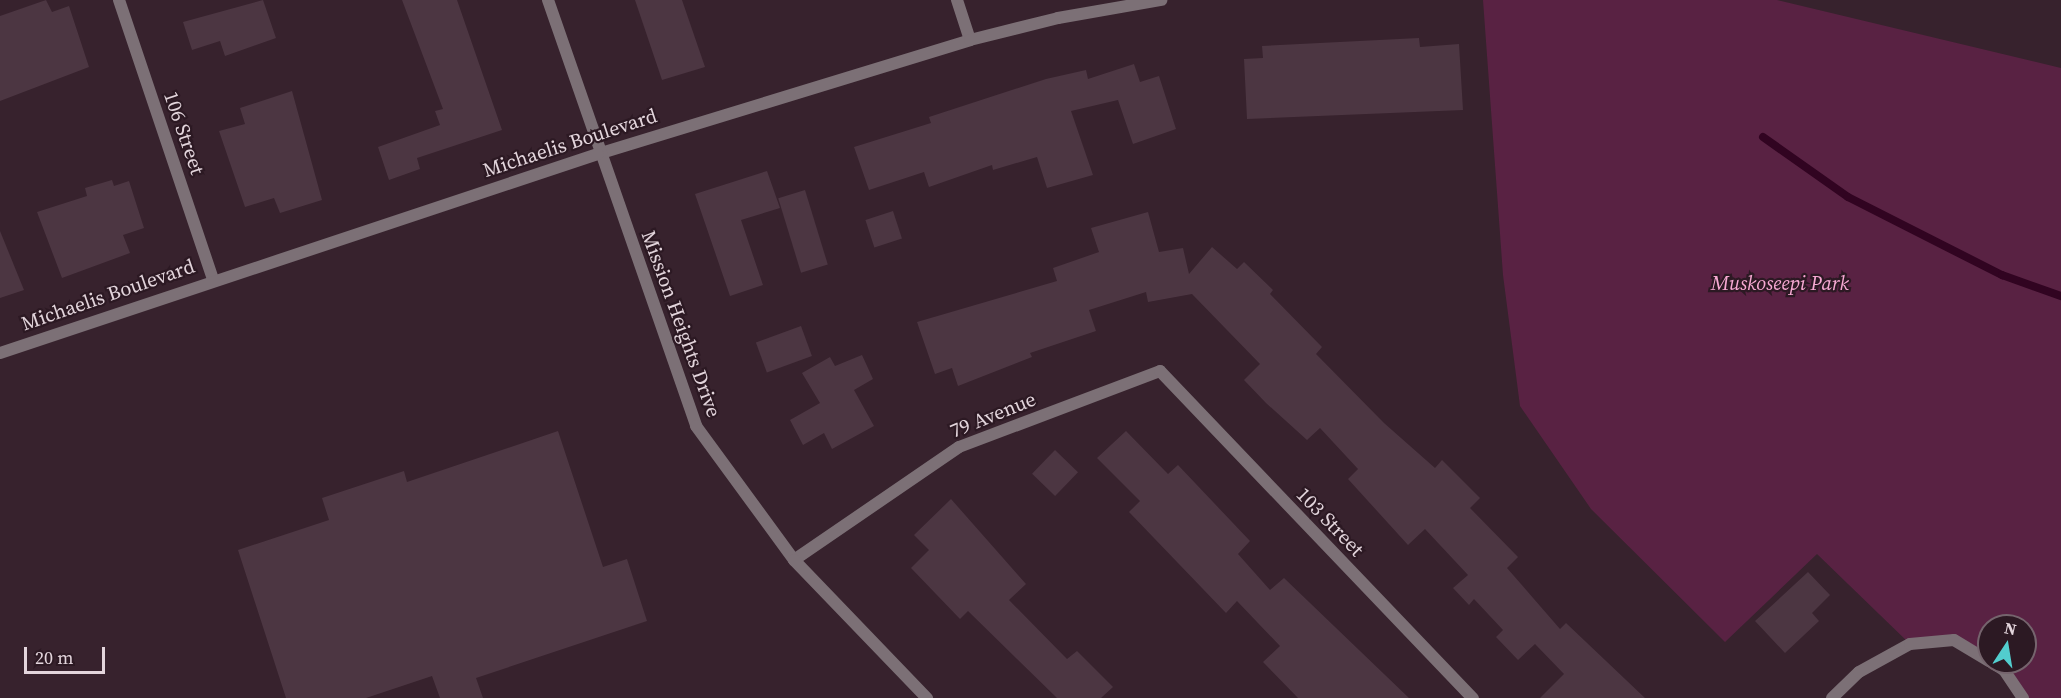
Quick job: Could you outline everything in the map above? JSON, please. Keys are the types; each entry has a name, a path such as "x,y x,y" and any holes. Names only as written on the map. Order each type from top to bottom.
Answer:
{"street":[{"name":"106 Street","path":"119,0 213,279"},
{"name":"Mission Heights Drive","path":"548,0 598,154 696,426 794,560 927,698"},
{"path":"957,0 970,40"},
{"name":"Michaelis Boulevard","path":"0,353 213,279 598,154 970,40 1058,18 1161,0"},
{"name":"79 Avenue","path":"794,560 959,447 1160,371"},
{"name":"103 Street","path":"1160,371 1473,698"},
{"path":"1832,698 1859,672 1910,644 1954,640 1977,653"},
{"path":"2007,674 2023,698"}],"green space":[{"name":"Muskoseepi Park","path":"1483,0 1777,0 2061,68 2061,698 2023,698 2002,674 2037,674 2037,614 1977,614 1977,654 1954,640 1910,644 1817,554 1725,642 1591,509 1520,406 1503,275"}],"building":[{"path":"46,0 52,12 69,6 89,67 0,101 0,16"},
{"path":"263,0 276,38 225,56 220,41 192,50 183,22"},
{"path":"402,0 457,0 502,130 417,158 420,169 389,180 378,147 440,125 435,111 443,109"},
{"path":"635,0 682,0 705,67 662,80"},
{"path":"1419,38 1420,47 1459,44 1463,110 1247,119 1244,59 1263,58 1262,46"},
{"path":"1134,64 1140,82 1159,76 1176,129 1133,144 1118,100 1071,111 1093,175 1047,188 1037,157 993,170 992,165 929,187 924,172 869,190 854,147 931,123 929,117 1046,79 1086,70 1088,79"},
{"path":"292,91 322,200 280,213 274,198 245,207 219,131 245,124 240,108"},
{"path":"767,171 780,208 741,220 763,285 730,296 695,194"},
{"path":"112,180 114,186 129,181 144,228 123,235 130,253 62,278 37,212 87,196 85,188"},
{"path":"805,190 828,265 801,273 778,198"},
{"path":"893,211 902,239 874,248 865,220"},
{"path":"1148,212 1159,252 1183,248 1189,274 1212,247 1237,269 1244,262 1273,290 1270,294 1322,347 1316,354 1384,423 1435,468 1442,460 1480,498 1470,508 1518,557 1507,568 1560,629 1566,623 1645,698 1540,698 1564,674 1535,644 1518,660 1496,637 1503,630 1474,599 1469,605 1453,588 1468,575 1425,529 1408,545 1348,479 1358,469 1320,428 1307,440 1266,403 1244,380 1260,364 1192,294 1148,302 1146,292 1089,310 1096,331 1030,353 1032,357 958,386 952,368 935,374 917,322 1057,281 1053,268 1099,252 1091,228"},
{"path":"0,231 24,290 0,298"},
{"path":"801,326 812,356 767,372 756,342"},
{"path":"862,355 873,379 854,390 874,426 832,449 824,433 803,445 790,420 820,403 802,373 830,357 835,366"},
{"path":"558,431 603,567 627,559 647,621 476,678 483,698 440,698 432,676 366,698 286,698 238,550 329,520 322,498 404,471 407,482"},
{"path":"1126,431 1168,474 1178,465 1250,541 1238,554 1270,590 1284,578 1409,698 1298,698 1263,662 1280,646 1237,601 1226,613 1129,512 1140,501 1097,458"},
{"path":"1055,450 1078,472 1055,496 1032,474"},
{"path":"951,499 1026,584 1009,600 1067,659 1077,651 1113,687 1101,698 1057,698 968,611 960,619 911,568 929,550 914,535"},
{"path":"1808,572 1830,595 1812,613 1819,621 1785,653 1755,621"}],"waterway":[{"path":"1763,137 1848,197 2002,275 2061,296"}]}
